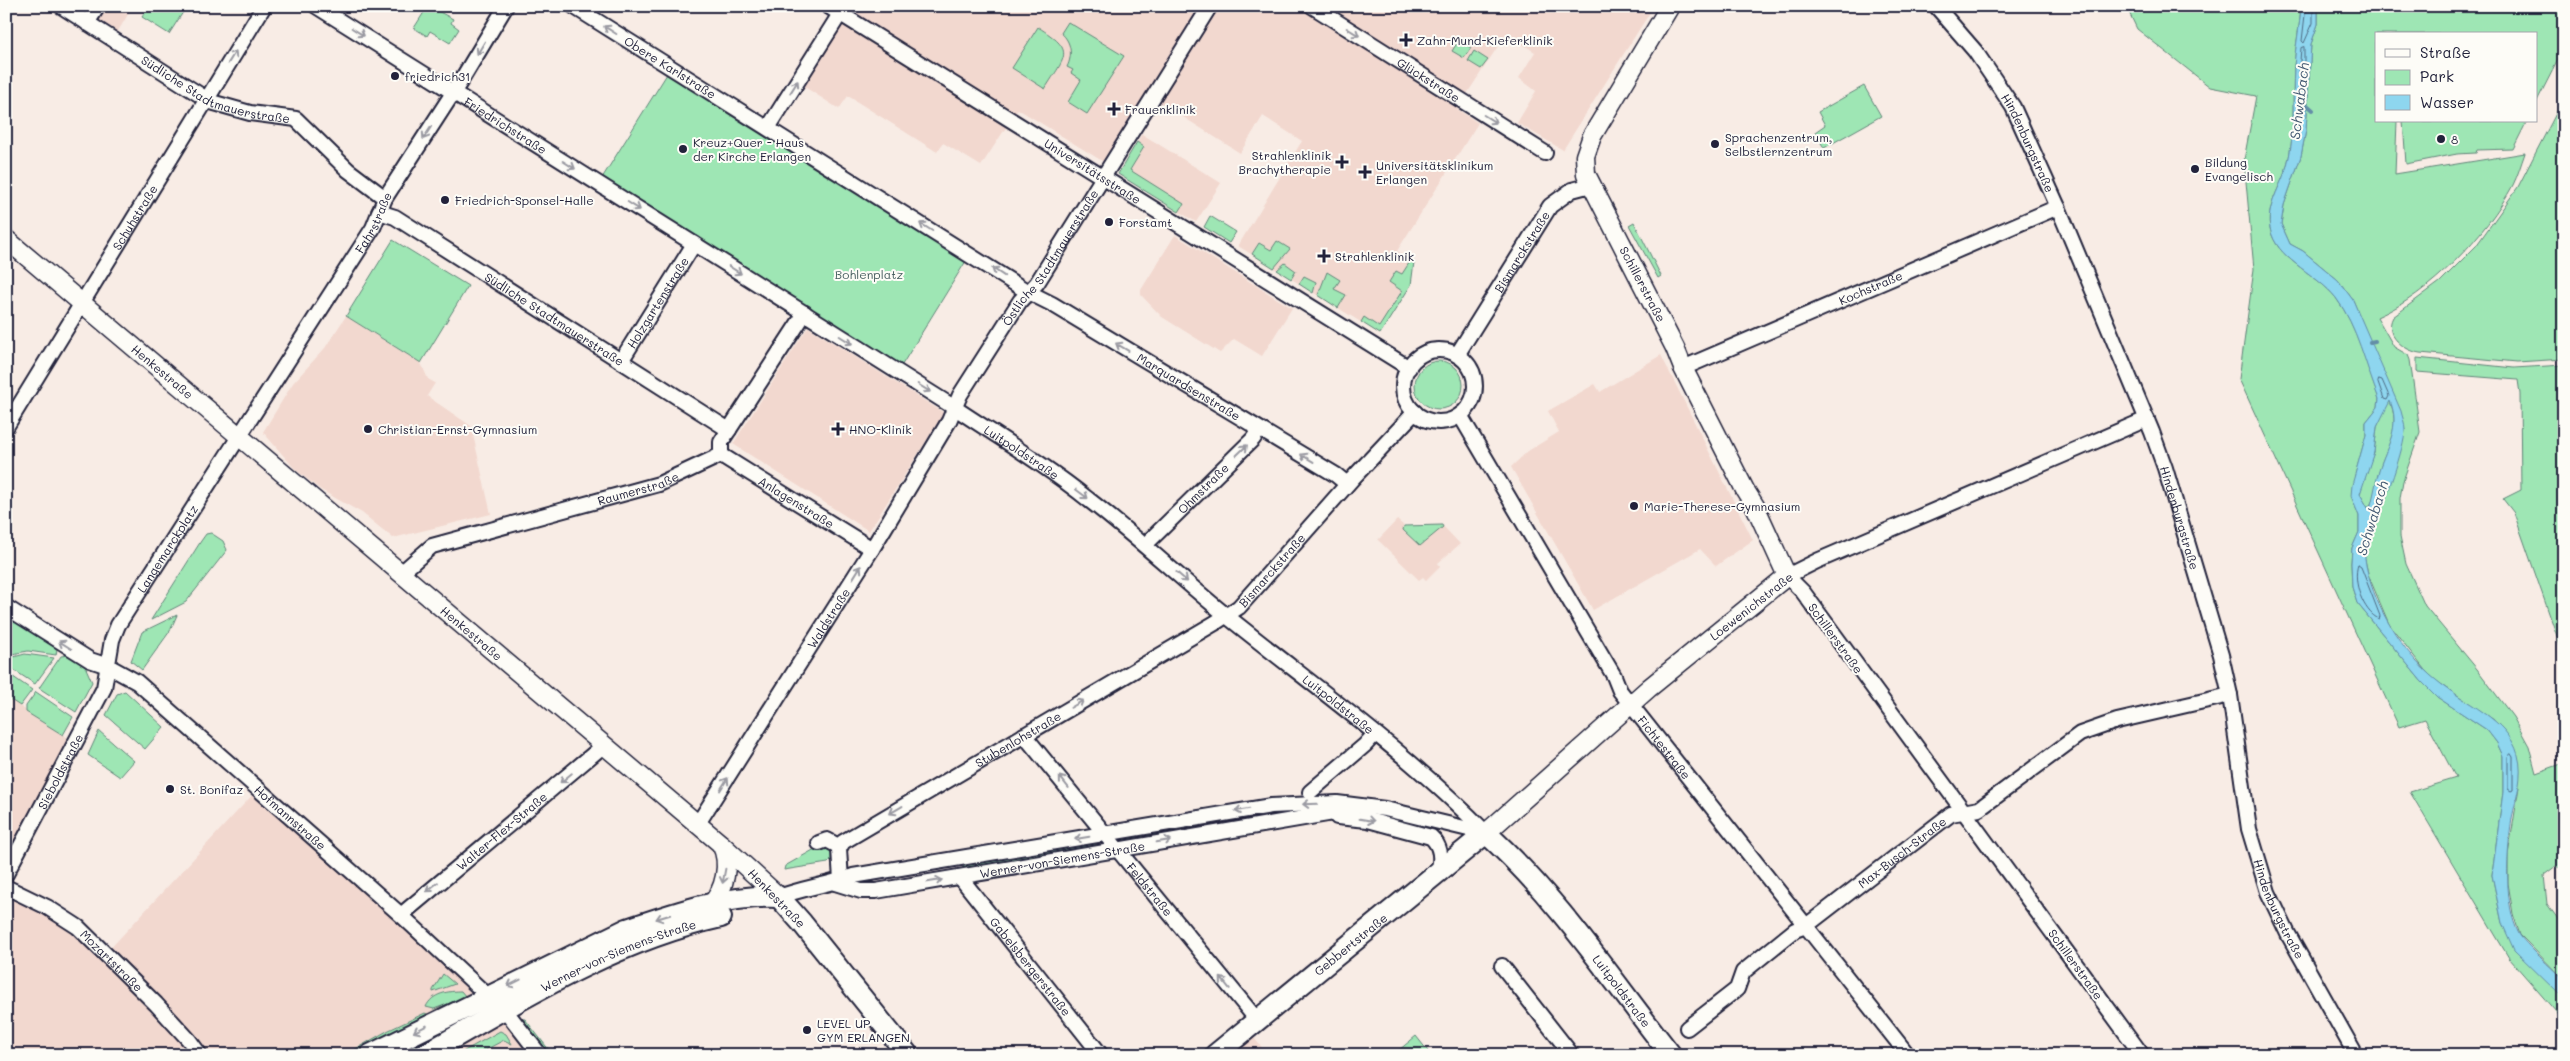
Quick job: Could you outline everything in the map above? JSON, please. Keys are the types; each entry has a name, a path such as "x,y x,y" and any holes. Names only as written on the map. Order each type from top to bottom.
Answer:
{"main road":[{"name":"Gebbertstraße","path":"1215,1055 1486,833"},
{"name":"Luitpoldstraße","path":"1486,833 1507,852 1551,903 1662,1052"},
{"name":"Werner-von-Siemens-Straße","path":"370,1055 454,1012 489,997 627,929 710,905 749,897 779,898"},
{"name":"Werner-von-Siemens-Straße","path":"425,1055 504,1010 625,947 680,927 759,908 779,898"},
{"name":"Henkestraße","path":"779,898 802,923 908,1055"},
{"path":"454,1012 461,1013 467,1018 465,1032"}],"street":[{"name":"Südliche Stadtmauerstraße","path":"61,6 211,102 250,113 296,119 348,170 385,198"},
{"path":"87,23 98,6"},
{"name":"Schuhstraße","path":"6,427 264,6"},
{"name":"Friedrichstraße","path":"316,6 694,244"},
{"name":"Fahrstraße","path":"238,436 373,228 385,198 454,92 506,6"},
{"name":"Obere Karlstraße","path":"573,6 768,128"},
{"name":"Östliche Stadtmauerstraße","path":"955,408 960,395 1020,301 1037,283 1210,6"},
{"name":"Glückstraße","path":"1312,6 1545,153"},
{"path":"1591,184 1584,164 1592,136 1670,6"},
{"name":"Hindenburgstraße","path":"1936,6 1975,51 2013,107 2058,207 2146,419 2165,468 2221,655 2230,695 2249,829 2268,892 2288,934 2356,1055"},
{"path":"838,9 768,128 1028,292"},
{"name":"Universitätsstraße","path":"838,9 1408,368"},
{"name":"Bismarckstraße","path":"1457,355 1550,206 1572,190 1591,184"},
{"name":"Schillerstraße","path":"1591,184 1745,490 1755,506 1787,576 1803,592 2142,1055"},
{"name":"Kochstraße","path":"1683,368 2058,207"},
{"name":"Südliche Stadtmauerstraße","path":"379,212 395,217 729,430"},
{"name":"Henkestraße","path":"6,239 721,844 779,898"},
{"path":"694,244 955,408"},
{"name":"Holzgartenstraße","path":"621,361 694,244"},
{"name":"Marquardsenstraße","path":"1028,292 1052,304 1347,484"},
{"path":"721,455 722,442 729,430 805,313"},
{"path":"1443,350 1457,355 1472,370 1475,386 1471,403 1460,415 1450,420 1435,422 1415,412 1409,405 1404,391 1408,368 1415,360 1428,352 1443,350"},
{"name":"Luitpoldstraße","path":"955,408 1050,470 1145,546 1227,616 1375,734 1461,807 1486,833"},
{"name":"Waldstraße","path":"697,825 872,549 955,408"},
{"name":"Bismarckstraße","path":"1227,616 1239,607 1347,484 1415,412"},
{"name":"Fichtestraße","path":"1460,415 1614,676 1620,691 1908,1055"},
{"name":"Loewenichstraße","path":"1486,833 1630,704 1787,576 1817,561 2146,419"},
{"name":"Ohmstraße","path":"1145,546 1253,439 1259,430"},
{"name":"Langemarckplatz","path":"108,666 112,640 118,625 238,436"},
{"name":"Anlagenstraße","path":"721,455 872,549"},
{"name":"Raumerstraße","path":"401,573 432,546 659,484 721,455"},
{"name":"Hofmannstraße","path":"6,607 90,660 108,666 137,682 401,915 489,997"},
{"name":"Stubenlohstraße","path":"840,847 849,838 1227,616"},
{"name":"Sieboldstraße","path":"6,874 90,718 104,688 108,666"},
{"name":"Max-Busch-Straße","path":"1686,1028 1737,989 1743,972 1795,930 1806,926 1951,814 1979,809 2080,734 2117,721 2230,695"},
{"path":"1310,792 1365,746 1375,734"},
{"name":"Feldstraße","path":"1024,735 1257,1020"},
{"name":"Walter-Flex-Straße","path":"401,915 603,746"},
{"name":"Werner-von-Siemens-Straße","path":"838,882 861,891 876,891 1117,849 1337,803 1411,814 1486,833"},
{"name":"Werner-von-Siemens-Straße","path":"1318,816 1366,807"},
{"name":"Werner-von-Siemens-Straße","path":"779,898 814,886 838,882 853,876 1104,835 1254,808 1368,820 1431,837 1435,840 1441,857 1438,872"},
{"path":"819,842 827,840 840,847 838,882"},
{"path":"710,905 721,890 726,853 721,844"},
{"name":"Gabelsbergerstraße","path":"960,877 1101,1055"},
{"name":"Mozartstraße","path":"6,887 47,907 78,927 156,1004 190,1040 200,1055"},
{"path":"1502,966 1572,1055"},
{"path":"504,1010 540,1055"}],"shaded area":[{"path":"52,6 133,6 111,43"},
{"name":"Universitätsklinikum Erlangen","path":"849,6 1654,6 1563,150 1517,123 1536,91 1519,78 1535,52 1506,34 1457,109 1478,123 1397,251 1414,262 1411,285 1380,334 1238,246 1302,141 1263,116 1240,153 1150,96 1107,164 1018,109 981,166 943,143 937,152 848,96 839,109 800,84"},
{"path":"1142,134 1221,183 1196,222 1118,174"},
{"path":"1175,235 1292,308 1262,356 1234,339 1220,353 1162,317 1141,295 1141,290"},
{"name":"Christian-Ernst-Gymnasium","path":"346,316 421,363 428,379 435,383 427,396 471,426 491,514 393,538 362,513 321,490 295,469 263,432 293,383 325,348"},
{"name":"HNO-Klinik","path":"808,327 944,413 869,531 733,444"},
{"name":"Marie-Therese-Gymnasium","path":"1661,355 1753,540 1716,566 1700,549 1593,610 1511,467 1528,451 1559,432 1548,411 1595,384 1600,392"},
{"path":"1397,520 1404,526 1442,525 1460,544 1438,563 1440,566 1426,580 1423,577 1419,580 1378,540"},
{"path":"6,697 77,744 6,877"},
{"path":"258,789 490,994 539,1055 6,1055 6,887 106,953"},
{"path":"1250,1033 1268,1055 1222,1055"}],"green space":[{"path":"149,6 187,6 169,34 142,17"},
{"path":"428,6 453,19 451,23 459,29 450,43 430,31 427,36 414,28"},
{"path":"2126,6 2301,6 2295,52 2291,144 2286,169 2273,201 2269,218 2272,235 2283,253 2320,282 2344,309 2356,334 2379,399 2378,407 2366,422 2366,435 2355,475 2354,503 2359,516 2359,532 2352,548 2352,587 2357,603 2422,682 2437,697 2487,730 2497,743 2503,756 2503,792 2492,875 2502,923 2564,999 2564,1021 2509,958 2410,792 2456,778 2425,719 2399,727 2239,379 2254,269 2244,160 2256,96 2210,87 2137,29"},
{"path":"2318,6 2564,6 2564,48 2538,99 2538,32 2375,32 2375,122 2397,122 2395,174 2525,153 2513,185 2502,204 2472,243 2455,261 2417,294 2377,317 2394,347 2408,355 2410,360 2420,432 2403,481 2400,498 2400,536 2406,564 2425,606 2477,669 2513,717 2529,746 2536,773 2564,763 2564,869 2556,866 2544,875 2547,904 2564,927 2564,980 2520,935 2513,914 2508,883 2508,855 2519,787 2494,720 2435,680 2424,669 2389,624 2369,577 2364,556 2399,454 2405,429 2353,300 2338,280 2303,251 2290,244 2281,224 2284,205 2301,156 2306,130 2311,44 2318,24"},
{"path":"1068,22 1124,56 1087,114 1068,102 1081,80 1071,73 1073,70 1067,67 1070,58 1070,48 1067,40 1061,33"},
{"path":"1038,27 1058,42 1064,54 1062,61 1045,89 1012,68"},
{"path":"1459,40 1471,48 1464,58 1452,51"},
{"path":"1474,51 1488,60 1481,69 1468,61"},
{"name":"Bohlenplatz","path":"667,74 966,261 900,368 602,178"},
{"path":"1864,86 1881,116 1824,148 1815,132 1825,125 1818,112"},
{"path":"2564,98 2564,359 2517,362 2420,353 2408,349 2393,336 2391,324 2393,317 2440,282 2476,246 2518,187"},
{"path":"2403,122 2526,122 2513,149 2477,150 2476,153 2457,154 2406,164"},
{"path":"1137,142 1144,147 1130,170 1184,204 1179,212 1118,174"},
{"path":"1210,216 1236,232 1229,243 1204,227"},
{"path":"1634,222 1661,276 1658,278 1629,225"},
{"path":"393,240 468,286 421,363 346,316"},
{"path":"1277,241 1290,249 1274,268 1252,254 1259,243 1271,250"},
{"path":"1411,260 1414,262 1411,285 1380,334 1361,322 1364,317 1379,327 1402,291 1389,282 1396,271 1402,274"},
{"path":"1285,263 1296,271 1291,279 1277,270"},
{"path":"1327,272 1340,280 1334,289 1346,295 1338,308 1318,295"},
{"path":"1304,276 1316,282 1313,293 1299,284"},
{"path":"2417,358 2514,368 2564,365 2564,656 2514,513 2503,499 2521,490 2520,394 2518,380 2417,372"},
{"path":"1434,361 1444,361 1456,368 1463,380 1463,390 1456,402 1444,409 1434,409 1426,405 1419,398 1415,390 1415,380 1419,372 1426,365"},
{"path":"2389,399 2393,410 2394,428 2379,471 2374,495 2368,508 2360,494 2363,479 2374,452 2377,427"},
{"path":"1442,525 1443,527 1420,546 1403,530 1404,526"},
{"path":"211,533 223,541 227,550 186,602 151,620 201,541 206,534"},
{"path":"177,615 170,631 142,670 131,661 142,632"},
{"path":"6,616 57,649 56,655 28,651 6,655"},
{"path":"25,654 54,658 35,684 6,665 6,659"},
{"path":"70,655 85,666 92,682 76,712 39,688 61,656"},
{"path":"6,672 32,690 20,706 6,697"},
{"path":"125,691 164,727 145,749 106,715 117,694"},
{"path":"36,692 73,717 63,735 26,712 26,706"},
{"path":"99,731 134,761 120,777 88,755"},
{"path":"1182,825 1179,834 1126,842 1123,839 1123,836"},
{"path":"1096,842 1096,848 961,872 965,862"},
{"path":"822,845 831,851 831,860 828,863 784,870 785,866"},
{"path":"443,974 455,984 433,992 433,990"},
{"path":"461,991 466,997 434,1009 426,1007 437,996 446,992"},
{"path":"425,1013 431,1016 355,1055 345,1055 387,1031"},
{"path":"462,1017 464,1025 411,1055 385,1055"},
{"path":"523,1019 525,1019 553,1055 549,1055"},
{"path":"500,1031 506,1034 512,1044 504,1040 476,1055 457,1055"},
{"path":"1416,1036 1431,1055 1393,1055"}],"water":[{"name":"Schwabach","path":"2301,6 2318,6 2318,24 2311,44 2306,130 2301,156 2284,205 2281,224 2290,244 2303,251 2338,280 2353,300 2401,411 2405,427 2402,449 2394,476 2365,549 2368,575 2381,609 2400,641 2412,656 2436,680 2495,721 2513,742 2520,763 2520,771 2509,846 2508,893 2510,908 2522,938 2564,980 2564,999 2514,950 2502,923 2492,875 2503,792 2503,756 2497,743 2487,730 2437,697 2422,682 2357,603 2352,587 2352,548 2359,532 2359,516 2351,496 2352,485 2366,435 2366,422 2378,407 2379,399 2356,334 2344,309 2320,282 2283,253 2272,235 2269,218 2273,201 2286,169 2291,144 2295,52","holes":["2390,401 2393,410 2392,436 2379,470 2371,505 2368,508 2360,494 2374,452 2377,427"]}],"waterway":[{"name":"Schwabach","path":"2305,103 2313,110"},
{"path":"2370,342 2375,341"}],"place":[{"name":"Zahn-Mund-Kieferklinik","path":"1406,40"},
{"name":"friedrich31","path":"395,76"},
{"name":"Frauenklinik","path":"1114,109"},
{"name":"8","path":"2441,139"},
{"name":"Sprachenzentrum, Selbstlernzentrum","path":"1715,144"},
{"name":"Kreuz+Quer - Haus der Kirche Erlangen","path":"683,149"},
{"name":"Strahlenklinik Brachytherapie","path":"1342,162"},
{"name":"Bildung Evangelisch","path":"2195,169"},
{"name":"Universitätsklinikum Erlangen","path":"1365,172"},
{"name":"Friedrich-Sponsel-Halle","path":"445,200"},
{"name":"Forstamt","path":"1109,222"},
{"name":"Strahlenklinik","path":"1324,256"},
{"name":"Christian-Ernst-Gymnasium","path":"368,429"},
{"name":"HNO-Klinik","path":"838,429"},
{"name":"Marie-Therese-Gymnasium","path":"1634,506"},
{"name":"St. Bonifaz","path":"170,789"},
{"name":"LEVEL UP GYM ERLANGEN","path":"807,1030"}]}
